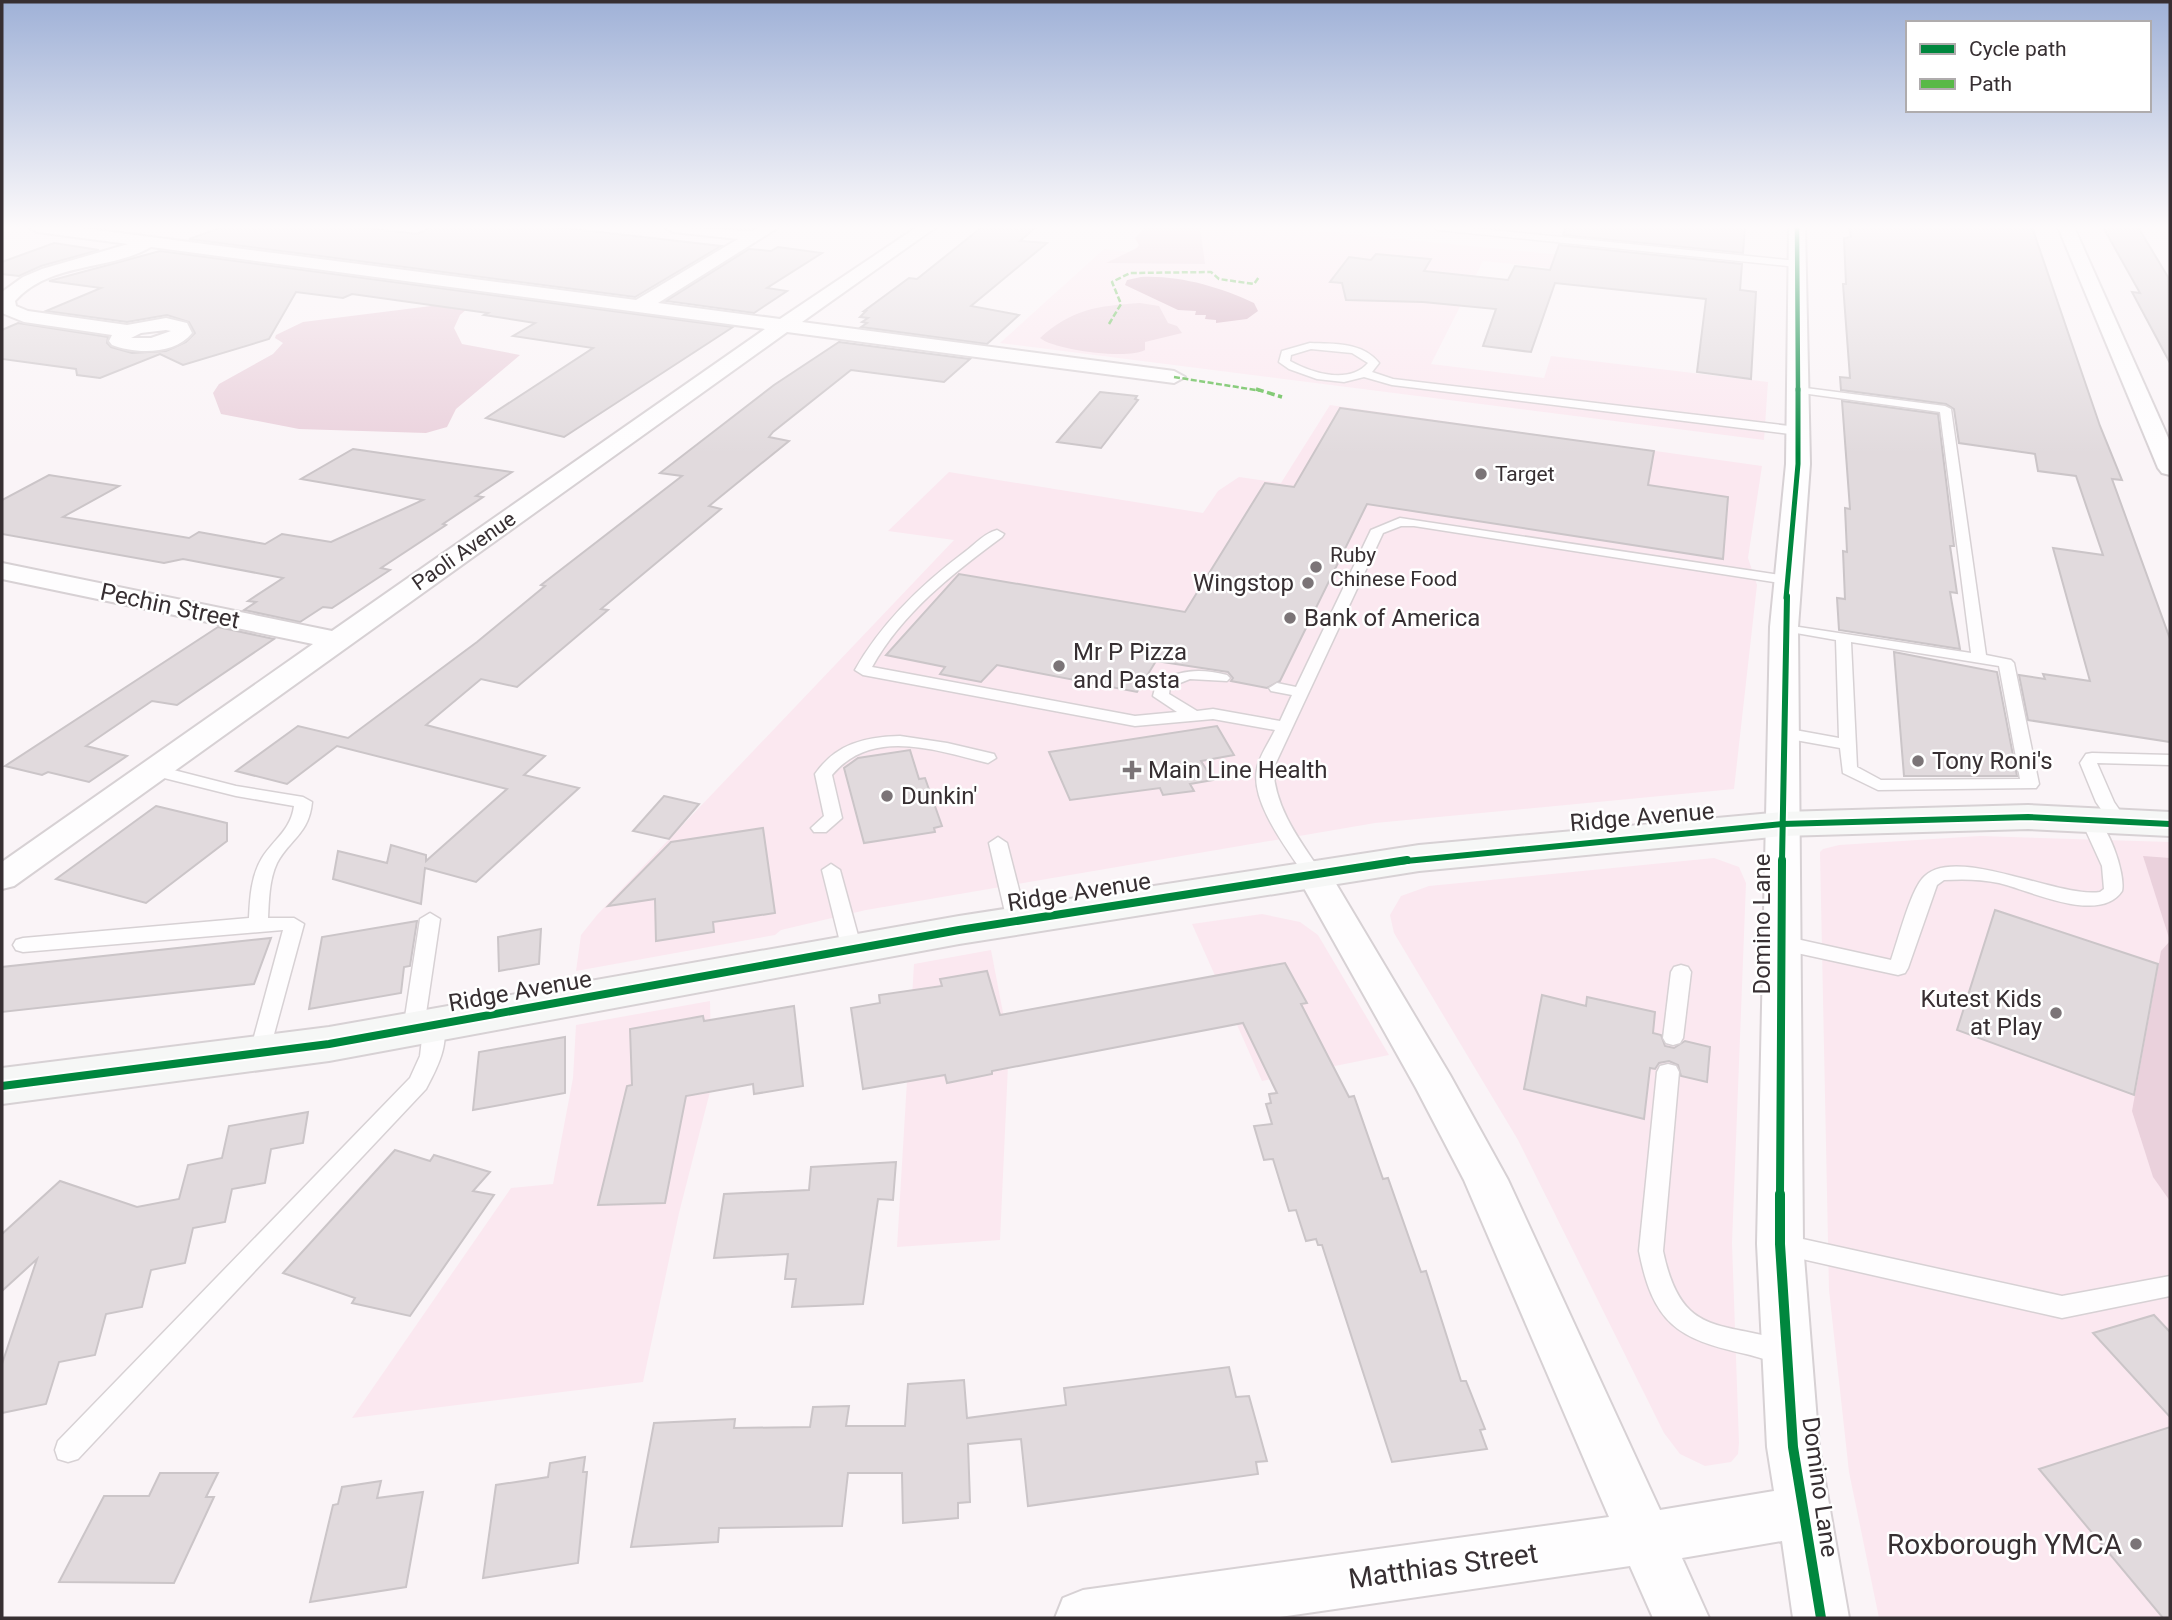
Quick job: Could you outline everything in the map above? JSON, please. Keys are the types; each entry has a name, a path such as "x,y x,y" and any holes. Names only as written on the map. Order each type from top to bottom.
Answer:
{"main road":[{"name":"Ridge Avenue","path":"2,1086 260,1055 1017,921 1312,872 1474,852 1782,824 1973,818 2170,824"}],"street":[{"path":"6,303 8,309 24,316 128,331"},
{"path":"614,303 1174,377"},
{"path":"640,306 646,303"},
{"name":"Paoli Avenue","path":"2,878 819,303"},
{"name":"Domino Lane","path":"1797,303 1797,482 1786,580 1784,627 1780,1244 1785,1352 1803,1512 1821,1618"},
{"path":"2099,303 2170,468"},
{"name":"Pechin Street","path":"2,571 337,641"},
{"path":"1312,872 1436,1086 1486,1180 1681,1618"},
{"name":"Matthias Street","path":"1083,1618 1645,1538 1803,1512"}],"lane":[{"path":"1364,373 1372,367 1372,359 1354,351 1310,346 1293,349 1283,357 1289,366 1314,375 1343,377 1364,373 1392,382 1798,431"},
{"path":"1798,390 1945,409 1979,659"},
{"path":"1312,872 1277,819 1265,782 1268,756 1372,536 1388,525 1414,522 1786,580"},
{"path":"998,534 944,573 871,652 863,670 1135,721 1193,715 1233,716 1283,726"},
{"path":"1784,627 1843,636 2006,663 2031,784 1878,785 1849,769 1843,636"},
{"path":"1193,715 1168,703 1161,696 1163,684 1189,674 1222,678"},
{"path":"1277,688 1300,692"},
{"path":"1784,733 1848,745"},
{"path":"820,828 834,818 823,774 830,764 852,750 869,744 909,741 988,758"},
{"path":"1783,943 1898,968 1928,883 1939,874 1996,876 2081,899 2106,897 2113,892 2114,884 2104,820 2105,802 2088,763 2092,758 2170,760"},
{"path":"154,770 236,791 303,802 297,830 270,860 259,891 258,924"},
{"path":"998,844 1017,921"},
{"path":"831,870 852,950"},
{"path":"68,1450 418,1083 431,1056 424,1028 430,919"},
{"path":"23,945 258,924 294,924 260,1055"},
{"path":"1673,1038 1681,972"},
{"path":"1668,1072 1651,1251 1654,1275 1661,1295 1672,1313 1698,1330 1785,1352"},
{"path":"1780,1244 2062,1307 2170,1286"}],"shaded area":[{"path":"1045,303 1462,303 1431,364 1544,378 1551,356 1768,382 1764,440 1000,343"},
{"path":"1140,303 1159,306 1168,323 1177,326 1182,333 1145,342 1145,350 1123,354 1075,350 1040,338 1074,315 1098,308"},
{"path":"1162,303 1253,303 1258,311 1247,319 1216,323 1216,320 1205,319 1206,315 1195,315 1196,311 1178,310"},
{"path":"439,305 468,308 460,315 454,328 462,344 520,355 456,409 447,427 426,433 299,429 221,414 213,393 219,384 273,354 283,343 275,338 276,335 303,322"},
{"path":"1330,405 1762,466 1748,558 1757,585 1734,789 1375,823 866,910 781,930 775,935 576,971 581,935 597,915 954,540 888,531 949,472 1203,513 1218,491 1239,477 1281,483"},
{"path":"1980,836 2170,842 2170,1618 1879,1618 1849,1472 1829,1290 1820,852 1839,845"},
{"path":"2143,856 2170,858 2170,941"},
{"path":"1714,858 1739,867 1746,883 1732,1243 1739,1443 1738,1454 1731,1462 1705,1466 1680,1454 1664,1433 1518,1140 1394,933 1390,915 1401,896 1429,886"},
{"path":"1262,914 1300,922 1318,935 1389,1055 1262,1081 1192,924"},
{"path":"2170,941 2170,1201 2153,1177 2132,1111 2161,951"},
{"path":"991,950 1009,1044 1000,1240 897,1247 914,964"},
{"path":"710,1001 712,1084 679,1213 643,1382 352,1418 511,1188 553,1184 573,1078 576,1025"}],"building":[{"path":"66,303 290,303 269,339 183,365 160,354 100,378 77,375 76,369 2,359 2,330 18,323 108,337 107,343 111,347 132,353 166,351 186,342 195,333 189,322 167,315 127,322 46,311"},
{"path":"414,303 549,303 733,327 564,437 486,418 593,348 513,336 535,323 484,315 488,313"},
{"path":"678,303 770,303 754,313"},
{"path":"875,303 975,303 971,306 1019,315 987,344 861,327 867,323 862,322 868,318 860,317"},
{"path":"1429,303 1548,303 1531,352 1483,346 1496,309"},
{"path":"1706,303 1755,303 1751,379 1697,372"},
{"path":"1844,303 2058,303 2100,426 2122,480 2112,479 2170,639 2170,742 2028,720 2019,675 2045,679 2043,674 2090,681 2053,548 2103,555 2076,476 2038,471 2035,454 1959,443 1954,409 1946,404 1841,390 1840,377 1850,378"},
{"path":"2138,303 2169,303 2170,363"},
{"path":"839,342 970,359 944,382 851,370 773,432 769,437 789,441 709,506 721,509 601,609 608,610 517,687 481,679 426,725 545,756 524,775 579,788 476,882 425,868 421,904 333,879 338,851 387,863 391,845 426,855 426,861 507,789 337,746 287,784 236,771 298,726 348,738 477,642 545,586 541,585 682,476 660,473 774,385"},
{"path":"1100,392 1137,396 1135,399 1138,400 1101,448 1057,442"},
{"path":"1842,401 1938,414 1954,546 1950,546 1957,593 1950,592 1960,649 1839,630 1837,598 1845,599 1845,508 1850,509"},
{"path":"1340,408 1654,451 1648,485 1728,497 1723,559 1367,504 1280,681 1267,688 1231,681 1233,678 1228,672 1156,661 1137,692 997,665 981,682 940,674 945,667 886,655 959,574 1185,612 1265,483 1294,487"},
{"path":"353,449 512,472 476,496 483,497 443,524 446,525 381,568 390,570 332,608 323,607 300,622 244,610 256,602 248,601 283,578 183,559 164,563 2,534 2,500 49,475 119,486 63,517 189,538 199,532 265,544 282,534 331,542 423,500 301,479"},
{"path":"218,627 274,639 177,705 152,701 86,746 127,756 89,782 48,772 42,775 5,766"},
{"path":"1894,652 1997,672 2017,776 1904,776"},
{"name":"Main Line Health","path":"1217,726 1234,755 1201,761 1213,780 1190,784 1194,791 1163,795 1160,788 1070,800 1049,752"},
{"name":"Dunkin'","path":"910,750 919,779 925,778 942,826 934,828 935,832 864,843 844,768 858,758"},
{"path":"664,796 699,804 669,839 633,831"},
{"path":"156,806 227,823 227,841 146,903 56,879"},
{"path":"763,828 775,913 713,922 714,932 656,941 655,899 608,906 671,842"},
{"name":"Kutest Kids at Play","path":"1995,910 2158,964 2134,1095 1957,1030"},
{"path":"417,921 410,966 404,967 401,993 309,1009 322,937"},
{"path":"541,929 539,964 499,971 498,937"},
{"path":"271,938 254,984 2,1012 2,967"},
{"path":"1285,963 1307,1003 1301,1004 1349,1097 1354,1096 1383,1179 1388,1178 1421,1272 1426,1271 1461,1381 1466,1381 1485,1429 1480,1430 1487,1449 1392,1462 1322,1245 1318,1245 1316,1239 1306,1241 1296,1210 1289,1211 1273,1159 1264,1160 1254,1126 1272,1124 1266,1104 1271,1103 1269,1094 1277,1093 1243,1023 992,1071 992,1074 947,1083 945,1075 863,1089 851,1008 880,1003 879,995 942,986 940,979 987,971 1000,1015"},
{"path":"1542,995 1586,1006 1587,997 1655,1012 1653,1033 1661,1035 1665,1046 1674,1048 1685,1041 1710,1047 1707,1082 1681,1076 1678,1065 1669,1061 1659,1063 1655,1069 1650,1068 1644,1119 1524,1089"},
{"path":"794,1006 803,1086 754,1094 753,1084 686,1096 665,1203 598,1205 627,1086 632,1085 630,1029 703,1016 704,1021"},
{"path":"565,1037 565,1093 473,1110 479,1052"},
{"path":"308,1112 303,1143 271,1149 265,1183 232,1189 225,1222 193,1228 185,1263 151,1270 142,1307 106,1314 95,1355 59,1362 46,1404 2,1413 2,1364 37,1259 2,1291 2,1234 60,1181 137,1207 179,1199 188,1165 222,1158 229,1126"},
{"path":"395,1150 430,1161 434,1155 490,1172 473,1191 494,1195 410,1316 352,1303 355,1298 283,1273"},
{"path":"896,1162 893,1200 878,1199 863,1304 792,1307 796,1279 785,1279 788,1254 714,1258 724,1194 809,1190 811,1167"},
{"path":"2154,1315 2170,1332 2170,1417 2093,1333"},
{"path":"1229,1367 1236,1397 1249,1396 1267,1461 1256,1462 1258,1474 1028,1506 1021,1439 968,1444 970,1502 958,1503 958,1518 903,1523 902,1473 848,1473 842,1526 719,1528 718,1542 631,1547 654,1423 735,1419 734,1428 810,1427 813,1407 849,1406 846,1426 905,1426 908,1384 964,1380 967,1418 1066,1405 1064,1388"},
{"name":"Roxborough YMCA","path":"2170,1427 2170,1618 2163,1618 2039,1469"},
{"path":"585,1457 583,1472 587,1472 578,1563 483,1578 496,1485 548,1477 550,1463"},
{"path":"160,1473 218,1473 206,1497 214,1497 174,1583 59,1582 104,1496 149,1496"},
{"path":"381,1481 377,1498 423,1492 406,1587 310,1602 333,1505 338,1504 342,1487"}],"marked path":[{"path":"1109,324 1120,303"},
{"path":"1174,377 1246,386 1282,397"}],"cycle path":[{"path":"1797,303 1798,464 1784,627 1780,1244 1793,1447 1821,1618"},
{"path":"2,1086 97,1076 329,1044 959,930 1419,858 1782,824 2028,817 2170,824"}],"place":[{"name":"Target","path":"1481,474"},
{"name":"Ruby Chinese Food","path":"1316,567"},
{"name":"Wingstop","path":"1308,583"},
{"name":"Bank of America","path":"1290,618"},
{"name":"Mr P Pizza and Pasta","path":"1059,666"},
{"name":"Tony Roni's","path":"1918,761"},
{"name":"Main Line Health","path":"1132,770"},
{"name":"Dunkin'","path":"887,796"},
{"name":"Kutest Kids at Play","path":"2056,1013"},
{"name":"Roxborough YMCA","path":"2136,1544"}]}
